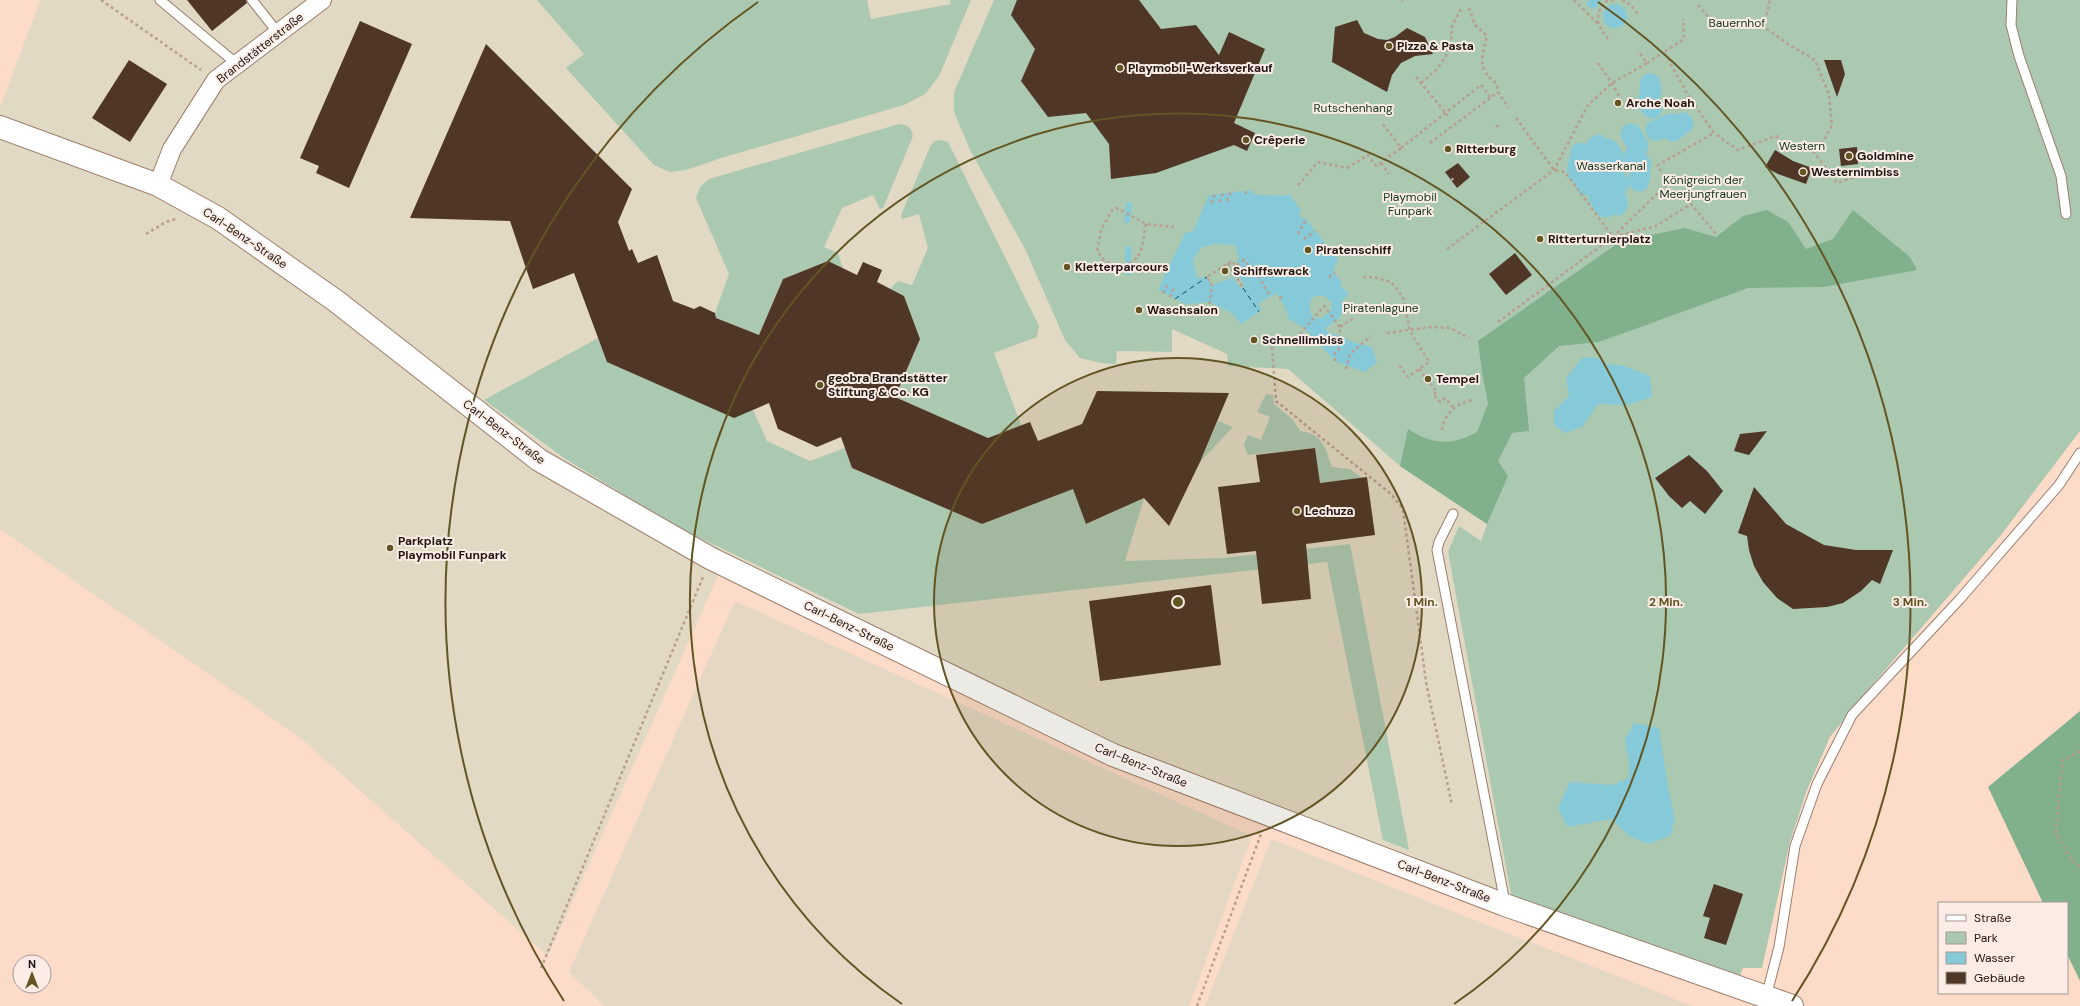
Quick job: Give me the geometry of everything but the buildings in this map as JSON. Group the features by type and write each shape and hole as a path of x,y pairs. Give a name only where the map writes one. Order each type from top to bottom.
{"street":[{"name":"Brandstätterstraße","path":"158,185 172,149 216,80 322,0"},
{"name":"Carl-Benz-Straße","path":"0,127 158,185 218,218 336,301 539,460 710,558 1113,755 1505,905 1792,1006"}],"lane":[{"path":"160,0 238,64"},
{"path":"252,0 278,33"},
{"path":"2012,0 2011,25 2019,56 2061,176 2066,214"},
{"path":"1766,997 1779,947 1795,846 1817,784 1852,715 1970,587 2059,484 2080,453"},
{"path":"1453,514 1438,542 1437,550 1505,905"}],"path":[{"path":"101,0 216,80"},
{"path":"1574,0 1598,25 1608,39"},
{"path":"1598,25 1597,13 1604,2 1615,0"},
{"path":"1622,0 1631,5"},
{"path":"1629,0 1638,15"},
{"path":"1764,27 1770,0"},
{"path":"1664,52 1688,95 1714,133 1738,150 1776,136 1789,149 1813,151 1822,144 1832,125 1830,95 1815,60 1788,44 1764,27 1730,28 1712,21 1698,5"},
{"path":"1469,8 1476,25 1486,36 1481,64 1488,77 1497,84 1498,92 1509,108"},
{"path":"1421,83 1437,69 1446,56 1451,42 1452,26 1461,9"},
{"path":"1447,249 1554,170 1588,105 1612,83 1684,39 1683,19"},
{"path":"1638,51 1646,63"},
{"path":"1598,63 1619,96"},
{"path":"1416,77 1448,116"},
{"path":"1298,185 1318,162 1347,168 1368,155 1376,166 1401,148 1481,84 1491,98"},
{"path":"1430,143 1498,92"},
{"path":"1516,118 1554,170 1565,172 1613,237"},
{"path":"1382,123 1401,148"},
{"path":"1496,127 1501,123"},
{"path":"1498,322 1613,237 1667,184 1658,165 1714,133"},
{"path":"1813,151 1838,183 1858,176"},
{"path":"1381,163 1389,174"},
{"path":"1451,180 1456,177"},
{"path":"1245,194 1247,190"},
{"path":"1383,197 1391,191"},
{"path":"1227,201 1231,192"},
{"path":"1219,202 1223,193"},
{"path":"1211,203 1216,194"},
{"path":"146,234 166,222 175,220 189,201"},
{"path":"1613,237 1656,226 1691,204 1717,235"},
{"path":"1146,224 1140,255 1132,264 1119,267 1105,261 1097,251 1101,230 1112,210 1117,208 1146,224 1174,227"},
{"path":"1298,234 1306,218"},
{"path":"1304,239 1316,231"},
{"path":"1315,248 1325,243"},
{"path":"1208,316 1212,286 1207,277 1232,261 1236,266 1244,260 1259,277 1270,296"},
{"path":"1228,263 1243,288"},
{"path":"1329,277 1335,273"},
{"path":"1363,277 1373,277 1391,282 1403,297 1410,331 1429,362 1408,377 1398,364"},
{"path":"1164,293 1167,285"},
{"path":"1170,297 1174,288"},
{"path":"1279,298 1284,296"},
{"path":"1300,334 1324,306 1340,327 1339,349 1335,353 1335,361"},
{"path":"1340,327 1355,317"},
{"path":"1387,332 1410,331 1431,327 1450,328 1469,338"},
{"path":"1346,369 1350,354 1371,336"},
{"path":"1272,348 1276,401 1391,494 1403,509 1426,682 1452,805"},
{"path":"1420,369 1436,392 1433,394 1440,402 1445,398 1454,408"},
{"path":"1442,430 1446,416 1454,408 1464,402 1473,400"},
{"path":"541,968 710,558"},
{"path":"2080,751 2062,761 2056,833 2073,862 2080,866"},
{"path":"1197,1006 1268,815"}],"shaded area":[{"path":"40,0 994,0 954,92 954,112 970,150 1025,249 1065,340 1116,364 1117,351 1172,352 1172,329 1227,354 1228,366 1288,369 1400,466 1487,524 1481,541 1448,552 1512,900 1119,745 726,558 548,956 299,737 0,529 0,108"},
{"path":"735,601 1252,836 1189,1006 604,1006 569,972"},
{"path":"1271,839 1692,1006 1205,1006"}],"green space":[{"path":"537,0 867,0 871,19 951,4 950,0 971,0 939,76 925,94 904,105 721,158 686,170 670,172 654,165 566,68 584,54"},
{"path":"994,0 2080,0 2080,431 2001,535 1862,697 1830,737 1807,790 1790,842 1762,968 1743,968 1739,978 1512,900 1448,552 1459,526 1481,541 1487,524 1400,466 1288,369 1228,366 1227,354 1172,329 1172,352 1117,351 1116,364 1101,363 1080,358 1065,340 1025,249 970,150 954,112 954,92"},
{"path":"899,124 909,127 913,136 883,208 880,209 873,195 842,208 824,247 838,253 843,269 828,261 783,279 759,335 716,318 715,313 729,274 696,198 700,187 709,179"},
{"path":"941,140 948,142 1039,326 1037,337 994,353 1021,425 988,438 895,397 920,339 904,296 890,289 898,281 912,285 928,248 919,214 902,219 901,215 931,145 935,141"},
{"path":"1767,210 1788,222 1806,249 1833,239 1853,210 1910,257 1917,270 1823,287 1748,288 1599,342 1559,346 1524,378 1529,431 1512,433 1498,461 1508,476 1487,524 1400,466 1408,429 1425,438 1442,442 1459,440 1477,432 1488,404 1478,341 1621,241 1685,228 1716,237 1743,216"},
{"path":"598,338 608,362 753,410 767,441 810,461 845,448 852,468 982,524 1058,495 1071,482 1087,524 1144,498 1125,561 1223,558 1350,544 1409,850 1383,840 1327,562 859,614 679,528 567,460 484,400"},
{"path":"1266,394 1273,395 1274,404 1293,420 1300,431 1314,435 1318,438 1325,448 1332,467 1350,469 1362,478 1320,483 1315,448 1248,455 1244,445 1248,435 1261,440 1270,417 1257,412"},
{"path":"1218,421 1233,427 1200,462"},
{"path":"2080,711 2080,981 2068,956 2068,902 2043,902 1988,787"}],"water":[{"path":"1589,0 1601,0 1594,10 1586,4"},
{"path":"1615,4 1624,7 1627,16 1624,25 1615,28 1606,25 1603,16 1606,7"},
{"path":"1252,190 1254,194 1258,195 1284,196 1289,194 1301,210 1299,216 1306,219 1338,259 1333,271 1342,283 1340,286 1349,293 1341,303 1346,308 1336,321 1325,328 1329,334 1340,335 1352,342 1372,347 1377,362 1365,372 1335,361 1304,328 1289,319 1285,308 1276,293 1258,304 1262,310 1241,324 1233,314 1210,302 1185,304 1158,290 1185,233 1193,231 1209,195","holes":["1216,244 1235,245 1239,259 1236,261 1242,270 1237,273 1245,286 1241,289 1233,277 1212,286 1207,277 1197,278 1193,260 1202,247","1314,296 1324,296 1332,303 1330,312 1322,318 1314,318 1311,312 1310,304"]},
{"path":"1583,357 1597,358 1607,364 1625,366 1650,376 1652,397 1628,405 1598,404 1583,426 1566,433 1554,425 1554,411 1569,396 1566,378"},
{"path":"1634,723 1659,728 1669,793 1675,819 1670,836 1648,844 1629,836 1611,819 1568,827 1558,808 1570,782 1613,785 1629,778 1629,763 1625,740"}],"waterway":[{"path":"1650,84 1651,91 1648,100 1652,108"},
{"path":"1656,130 1671,124 1673,131 1683,123"},
{"path":"1631,134 1638,145 1635,157 1641,165 1639,181"},
{"path":"1598,145 1592,155 1601,165 1596,175 1602,185 1599,197 1605,207"},
{"path":"1608,149 1616,161 1610,171 1619,183 1614,188 1614,198 1617,200 1617,205"},
{"path":"1581,153 1577,172 1586,177 1586,185"},
{"path":"1127,220 1129,205"},
{"path":"1128,249 1129,272"}],"ferry route":[{"path":"1175,299 1207,277"},
{"path":"1243,288 1259,312"}],"place":[{"name":"Pizza & Pasta","path":"1389,46"},
{"name":"Playmobil-Werksverkauf","path":"1120,68"},
{"name":"Arche Noah","path":"1618,103"},
{"name":"Crêperie","path":"1246,140"},
{"name":"Ritterburg","path":"1448,149"},
{"name":"Goldmine","path":"1849,156"},
{"name":"Westernimbiss","path":"1803,172"},
{"name":"Ritterturnierplatz","path":"1540,239"},
{"name":"Piratenschiff","path":"1308,250"},
{"name":"Kletterparcours","path":"1067,267"},
{"name":"Schiffswrack","path":"1225,271"},
{"name":"Waschsalon","path":"1139,310"},
{"name":"Schnellimbiss","path":"1254,340"},
{"name":"Tempel","path":"1428,379"},
{"name":"geobra Brandstätter Stiftung & Co. KG","path":"820,385"},
{"name":"Lechuza","path":"1297,511"},
{"name":"Parkplatz Playmobil Funpark","path":"390,548"}],"park label":[{"name":"Bauernhof","path":"1737,23"},
{"name":"Rutschenhang","path":"1353,108"},
{"name":"Western","path":"1802,146"},
{"name":"Wasserkanal","path":"1611,166"},
{"name":"Königreich der Meerjungfrauen","path":"1703,187"},
{"name":"Playmobil Funpark","path":"1410,204"},
{"name":"Piratenlagune","path":"1381,308"}]}
